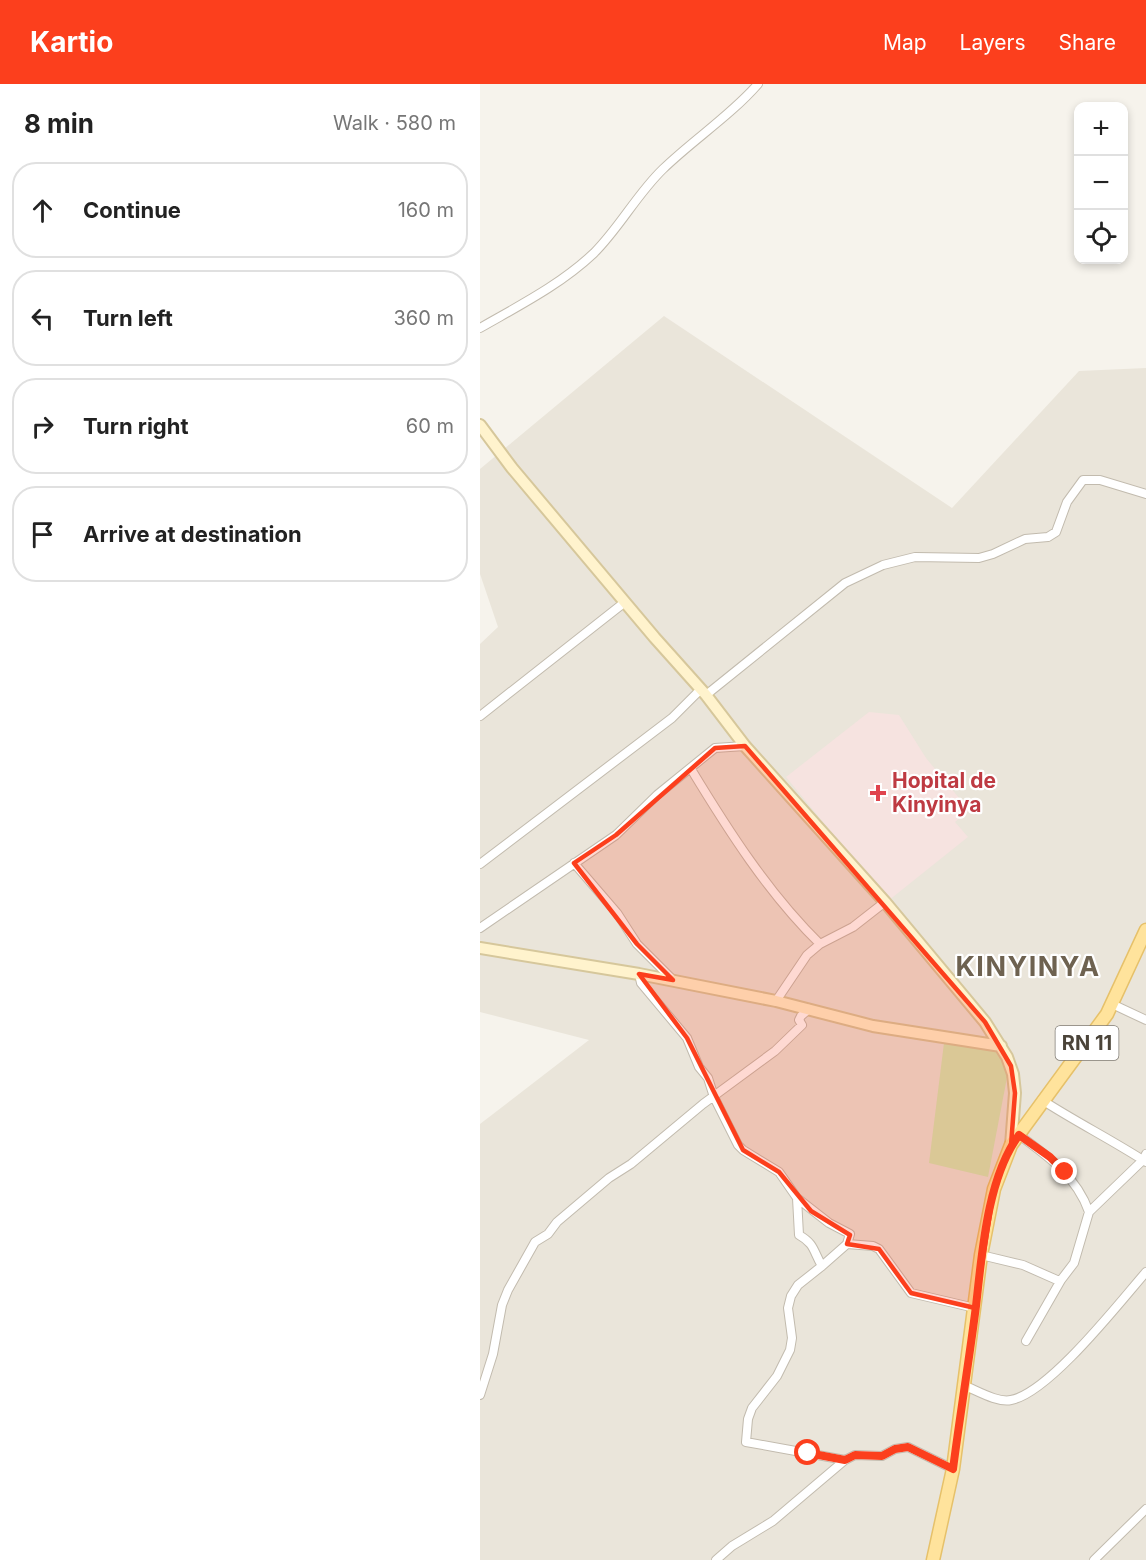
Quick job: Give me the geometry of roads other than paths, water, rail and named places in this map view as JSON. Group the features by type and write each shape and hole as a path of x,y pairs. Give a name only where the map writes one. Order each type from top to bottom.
{"main road":[{"path":"480,425 625,602 704,692 745,746 885,902 985,1022 1011,1065 1016,1093 1015,1140"},
{"name":"RN 11","path":"933,1560 953,1469 981,1255 994,1189 1015,1140 1042,1100 1091,1037 1112,1004 1146,930"},
{"path":"481,947 639,974 776,1001 873,1026 1000,1046"}],"street":[{"path":"480,328 538,296 593,253 616,229 651,180 677,155 720,122 758,84"},
{"path":"480,864 845,583 883,565 915,556 979,558 1025,539 1048,537 1056,532 1067,502 1083,480 1100,480 1146,494"},
{"path":"480,716 625,602"},
{"path":"480,928 616,835 657,795 715,748 745,746"},
{"path":"691,769 708,798 769,886 796,921 820,944"},
{"path":"574,863 617,913 637,944 673,981"},
{"path":"776,1001 807,955 820,944 854,927 885,902"},
{"path":"639,974 641,983 687,1038 738,1145 779,1172 797,1198 829,1223 850,1234 847,1244 798,1285 791,1296 788,1308 792,1338 790,1350 777,1376 752,1408 748,1419 746,1442 845,1460"},
{"path":"1112,1004 1146,1020"},
{"path":"480,1395 494,1354 496,1332 505,1297 511,1282 535,1242 548,1234 557,1222 609,1178 631,1164 667,1132 788,1040 802,1025 799,1020 801,1016 809,1010"},
{"path":"1026,1341 1061,1280 1074,1263 1089,1212 1145,1159 1106,1136 1079,1124 1042,1100"},
{"path":"1015,1140 1050,1157 1065,1172 1083,1197 1089,1212"},
{"path":"797,1198 799,1235 811,1241 822,1266"},
{"path":"847,1244 873,1246 879,1249 911,1293 975,1308"},
{"path":"981,1255 1023,1265 1061,1280"},
{"path":"963,1385 1009,1401 1020,1398 1037,1388 1069,1358 1146,1272"},
{"path":"716,1560 732,1546 773,1521 845,1460 855,1455 882,1456 895,1449 908,1447 953,1469"},
{"path":"1094,1560 1146,1509"}],"place":[{"name":"Hopital de Kinyinya","path":"878,793"}],"district":[{"name":"KINYINYA","path":"1028,967"}]}
